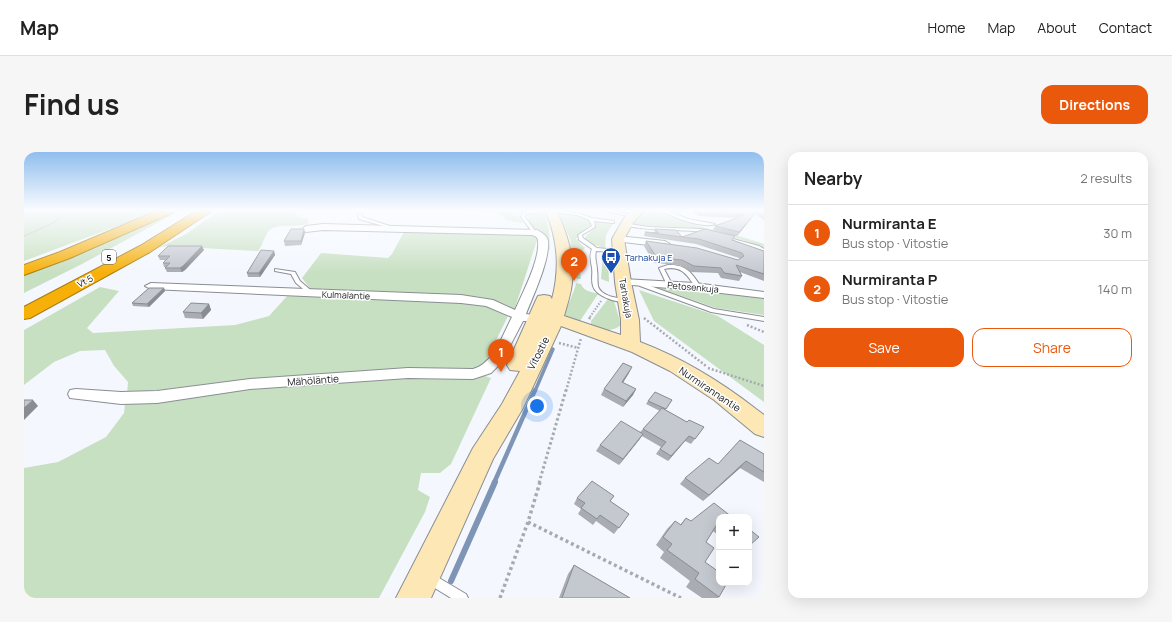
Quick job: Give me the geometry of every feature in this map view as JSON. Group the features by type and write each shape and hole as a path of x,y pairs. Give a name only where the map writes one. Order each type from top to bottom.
{"highway":[{"path":"24,270 65,255 121,231"},
{"name":"Vt 5","path":"24,301 156,231"},
{"name":"Vt 5","path":"24,314 145,249 174,231"},
{"path":"24,317 145,249"}],"main road":[{"name":"Vitostie","path":"418,587 482,455 512,408 536,355 539,320 564,278 565,267 562,241 559,231"},
{"path":"618,245 624,231"},
{"name":"Tarhakuja","path":"618,245 630,320 631,346"},
{"name":"Nurmirannantie","path":"539,320 583,330 657,356 694,376 731,401 764,428"}],"street":[{"path":"479,231 534,232"},
{"name":"Mähöläntie","path":"76,394 122,398 157,397 250,384 408,373 473,374 486,370 539,320 540,263 543,241 541,236 534,232"},
{"path":"618,245 673,245"},
{"name":"Petosenkuja","path":"623,282 642,285 669,284 698,286 764,295"},
{"name":"Kulmalantie","path":"151,286 478,301 489,303 539,320"}],"lane":[{"path":"587,231 580,235 581,239 595,249 618,245"},
{"path":"703,231 747,243 764,251"},
{"path":"595,249 592,254 596,287 598,291 605,295 627,301"},
{"path":"669,284 661,268 668,266 681,268 689,273 698,286"},
{"path":"277,270 293,273 298,282 311,293"},
{"path":"642,285 656,292 713,311 764,319"},
{"path":"418,587 462,598"}],"path":[{"path":"24,236 36,231"},
{"path":"500,598 528,522 583,330 605,295"},
{"path":"641,315 721,377"},
{"path":"708,368 764,386"},
{"path":"528,522 681,598"}],"green space":[{"path":"24,231 104,231 24,261"},
{"path":"129,231 143,231 24,293 24,273"},
{"path":"191,231 269,231 258,251 166,246 158,248"},
{"path":"405,231 502,234 529,233 537,240 514,311 495,301 481,297 378,292 312,291 302,278 321,253 388,258 392,254"},
{"path":"536,231 549,231 550,250"},
{"path":"567,231 584,231 576,239 585,248 580,255 579,266 581,279 577,279 572,268 574,264 570,239"},
{"path":"591,231 608,231 606,235 605,248 585,242 585,237"},
{"path":"707,231 720,231 753,240 764,244 764,249 756,245"},
{"path":"604,252 608,255 609,282 601,279"},
{"path":"576,283 581,284 588,291 598,294 580,321 565,318"},
{"path":"647,284 764,296 764,315 716,308"},
{"path":"100,287 119,291 87,328 93,333 235,325 269,316 289,294 474,302 494,308 508,316 486,361 472,370 403,368 222,382 127,394 128,382 114,366 105,350 80,351 54,362 24,385 24,330"},
{"path":"639,290 718,316 764,345 764,402 654,321"},
{"path":"608,299 614,301 621,325 610,330 591,327 591,321"},
{"path":"485,376 491,378 451,464 440,473 421,473 418,490 430,497 425,512 379,598 24,598 24,468 58,462 106,437 124,413 125,404 249,387 404,377"}],"building":[{"path":"290,231 304,231 301,241 284,241"},
{"path":"657,231 677,231 682,237 645,232 659,233"},
{"path":"700,231 713,231 735,236 732,240 764,251 764,274 736,265 742,276 724,273 721,268 694,266 682,260 657,258 646,241 697,248 738,260 744,256 742,253 699,239 682,237"},
{"path":"168,246 202,246 180,268 165,268 170,263 163,263 170,256 158,256"},
{"path":"261,250 274,251 259,273 247,273"},
{"path":"149,288 164,288 147,304 132,303"},
{"path":"191,303 209,304 201,313 183,312"},
{"path":"623,363 632,367 622,382 636,389 626,401 604,389"},
{"path":"655,392 672,400 666,409 648,401"},
{"path":"24,400 33,400 24,408"},
{"path":"662,408 687,422 689,420 704,427 695,439 689,436 671,456 660,449 666,442 643,429"},
{"path":"621,421 643,434 623,459 600,445"},
{"path":"740,440 764,454 764,472 746,461 709,495 685,478 709,458 718,464"},
{"path":"592,481 614,496 610,501 629,514 619,528 600,515 597,519 581,508 585,503 577,498"},
{"path":"714,503 728,514 716,514 716,526 706,542 714,548 705,562 716,570 716,586 725,586 719,597 695,579 699,573 667,550 672,544 663,537 675,521 681,525 686,518 691,521"},
{"path":"752,531 759,537 752,543"},
{"path":"574,565 630,598 562,598"}],"waterway":[{"path":"535,391 553,349"},
{"path":"494,483 535,390"},
{"path":"451,581 495,482"}],"place":[{"name":"Tarhakuja E","path":"611,274"},
{"name":"Nurmiranta P","path":"574,281"},
{"name":"Nurmiranta E","path":"501,372"}]}
